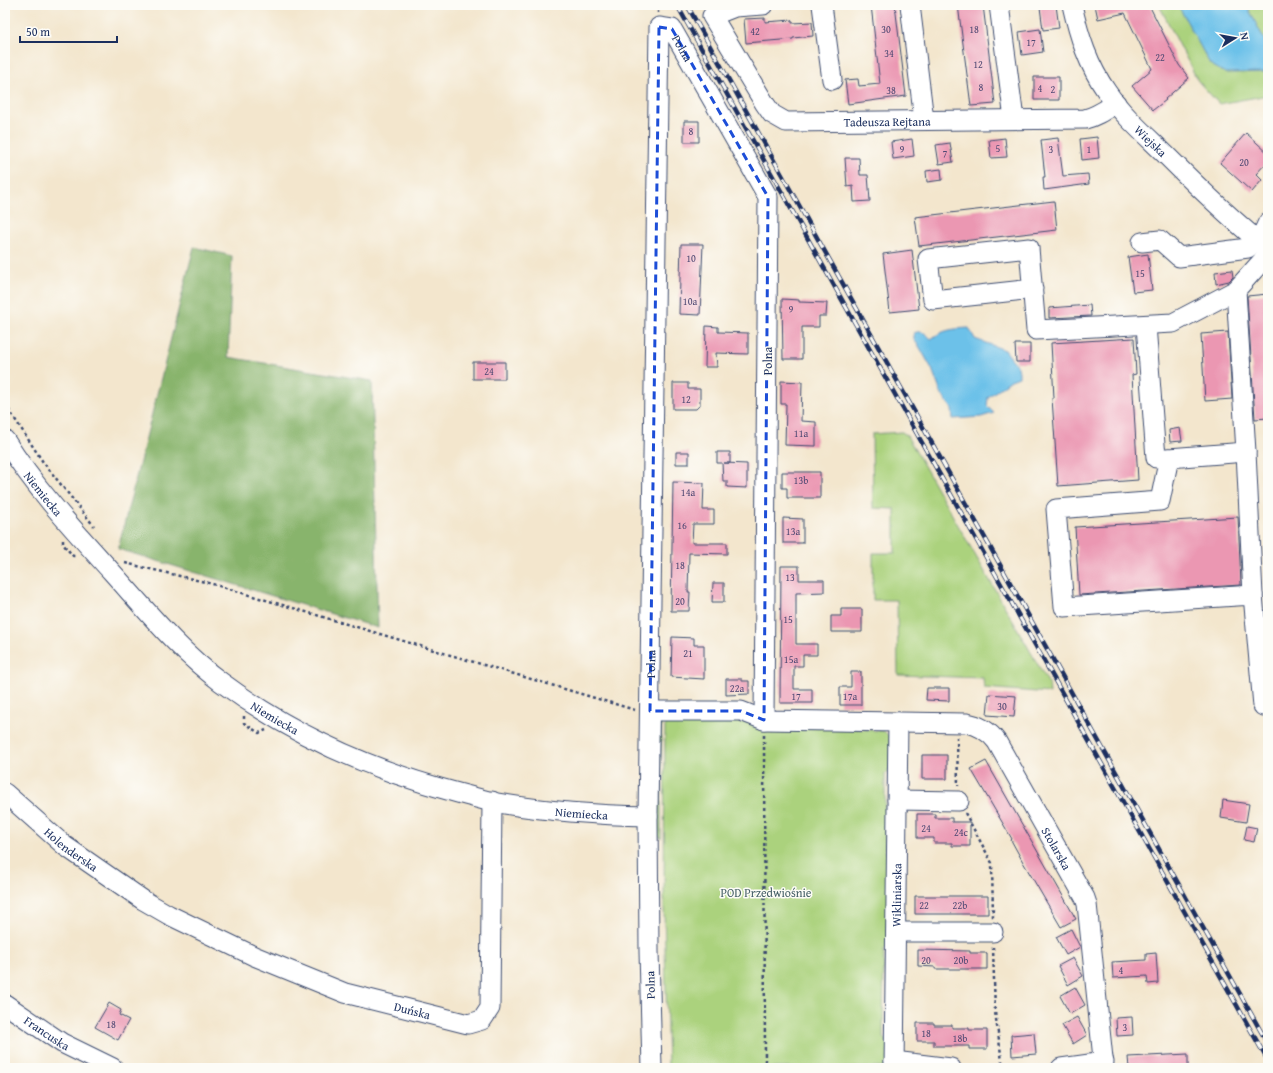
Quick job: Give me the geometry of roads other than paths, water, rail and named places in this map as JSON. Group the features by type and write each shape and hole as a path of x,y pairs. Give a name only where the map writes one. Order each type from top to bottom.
{"street":[{"name":"Tadeusza Rejtana","path":"763,5 735,6 712,16 765,104 772,114 786,122 1085,118 1094,117 1116,103"},
{"path":"822,5 832,80"},
{"path":"910,5 924,120"},
{"path":"999,5 1014,119"},
{"name":"Wiejska","path":"1072,5 1080,40 1107,92 1144,134 1190,179 1264,247"},
{"name":"Polna","path":"652,1068 648,816 659,27 672,29 768,198 764,724"},
{"path":"1033,289 932,300 928,259 1029,248 1033,289 1036,330 1173,323 1236,290 1262,261 1264,247 1263,232 1268,222"},
{"path":"1142,242 1160,240 1178,257 1264,247"},
{"path":"1236,290 1253,595 1262,706 1268,705"},
{"path":"1146,325 1156,458 1246,452"},
{"name":"Niemiecka","path":"5,440 37,487 82,540 178,646 220,682 264,711 315,739 370,764 428,785 492,802 556,810 625,816 648,816"},
{"path":"1169,458 1160,502 1056,509 1064,607 1253,595"},
{"path":"650,711 741,711 764,724 898,722"},
{"name":"Stolarska","path":"898,722 973,724 992,736 997,742 1085,898 1088,910 1104,1065"},
{"name":"Wikliniarska","path":"894,1064 898,722"},
{"name":"Holenderska","path":"5,794 65,846 143,900"},
{"path":"897,800 959,801"},
{"name":"Duńska","path":"143,900 168,915 254,956 345,993 468,1024 482,1020 490,1008 492,802"},
{"path":"896,932 993,932"},
{"name":"Francuska","path":"5,1004 62,1043 113,1068"},
{"path":"894,1064 951,1068"},
{"path":"1061,1068 1104,1065"}],"water":[{"path":"1178,5 1248,5 1249,10 1265,41 1268,41 1268,72 1225,73 1210,64"},
{"path":"969,328 975,339 1005,350 1018,367 1019,377 1011,380 988,397 987,406 994,413 981,417 953,419 952,409 941,393 932,369 914,340 914,333 923,333 931,339 940,333 949,330"}],"railway":[{"path":"677,5 1268,1061"},
{"path":"687,5 1268,1044"}],"park label":[{"name":"POD Przedwiośnie","path":"766,892"}]}
